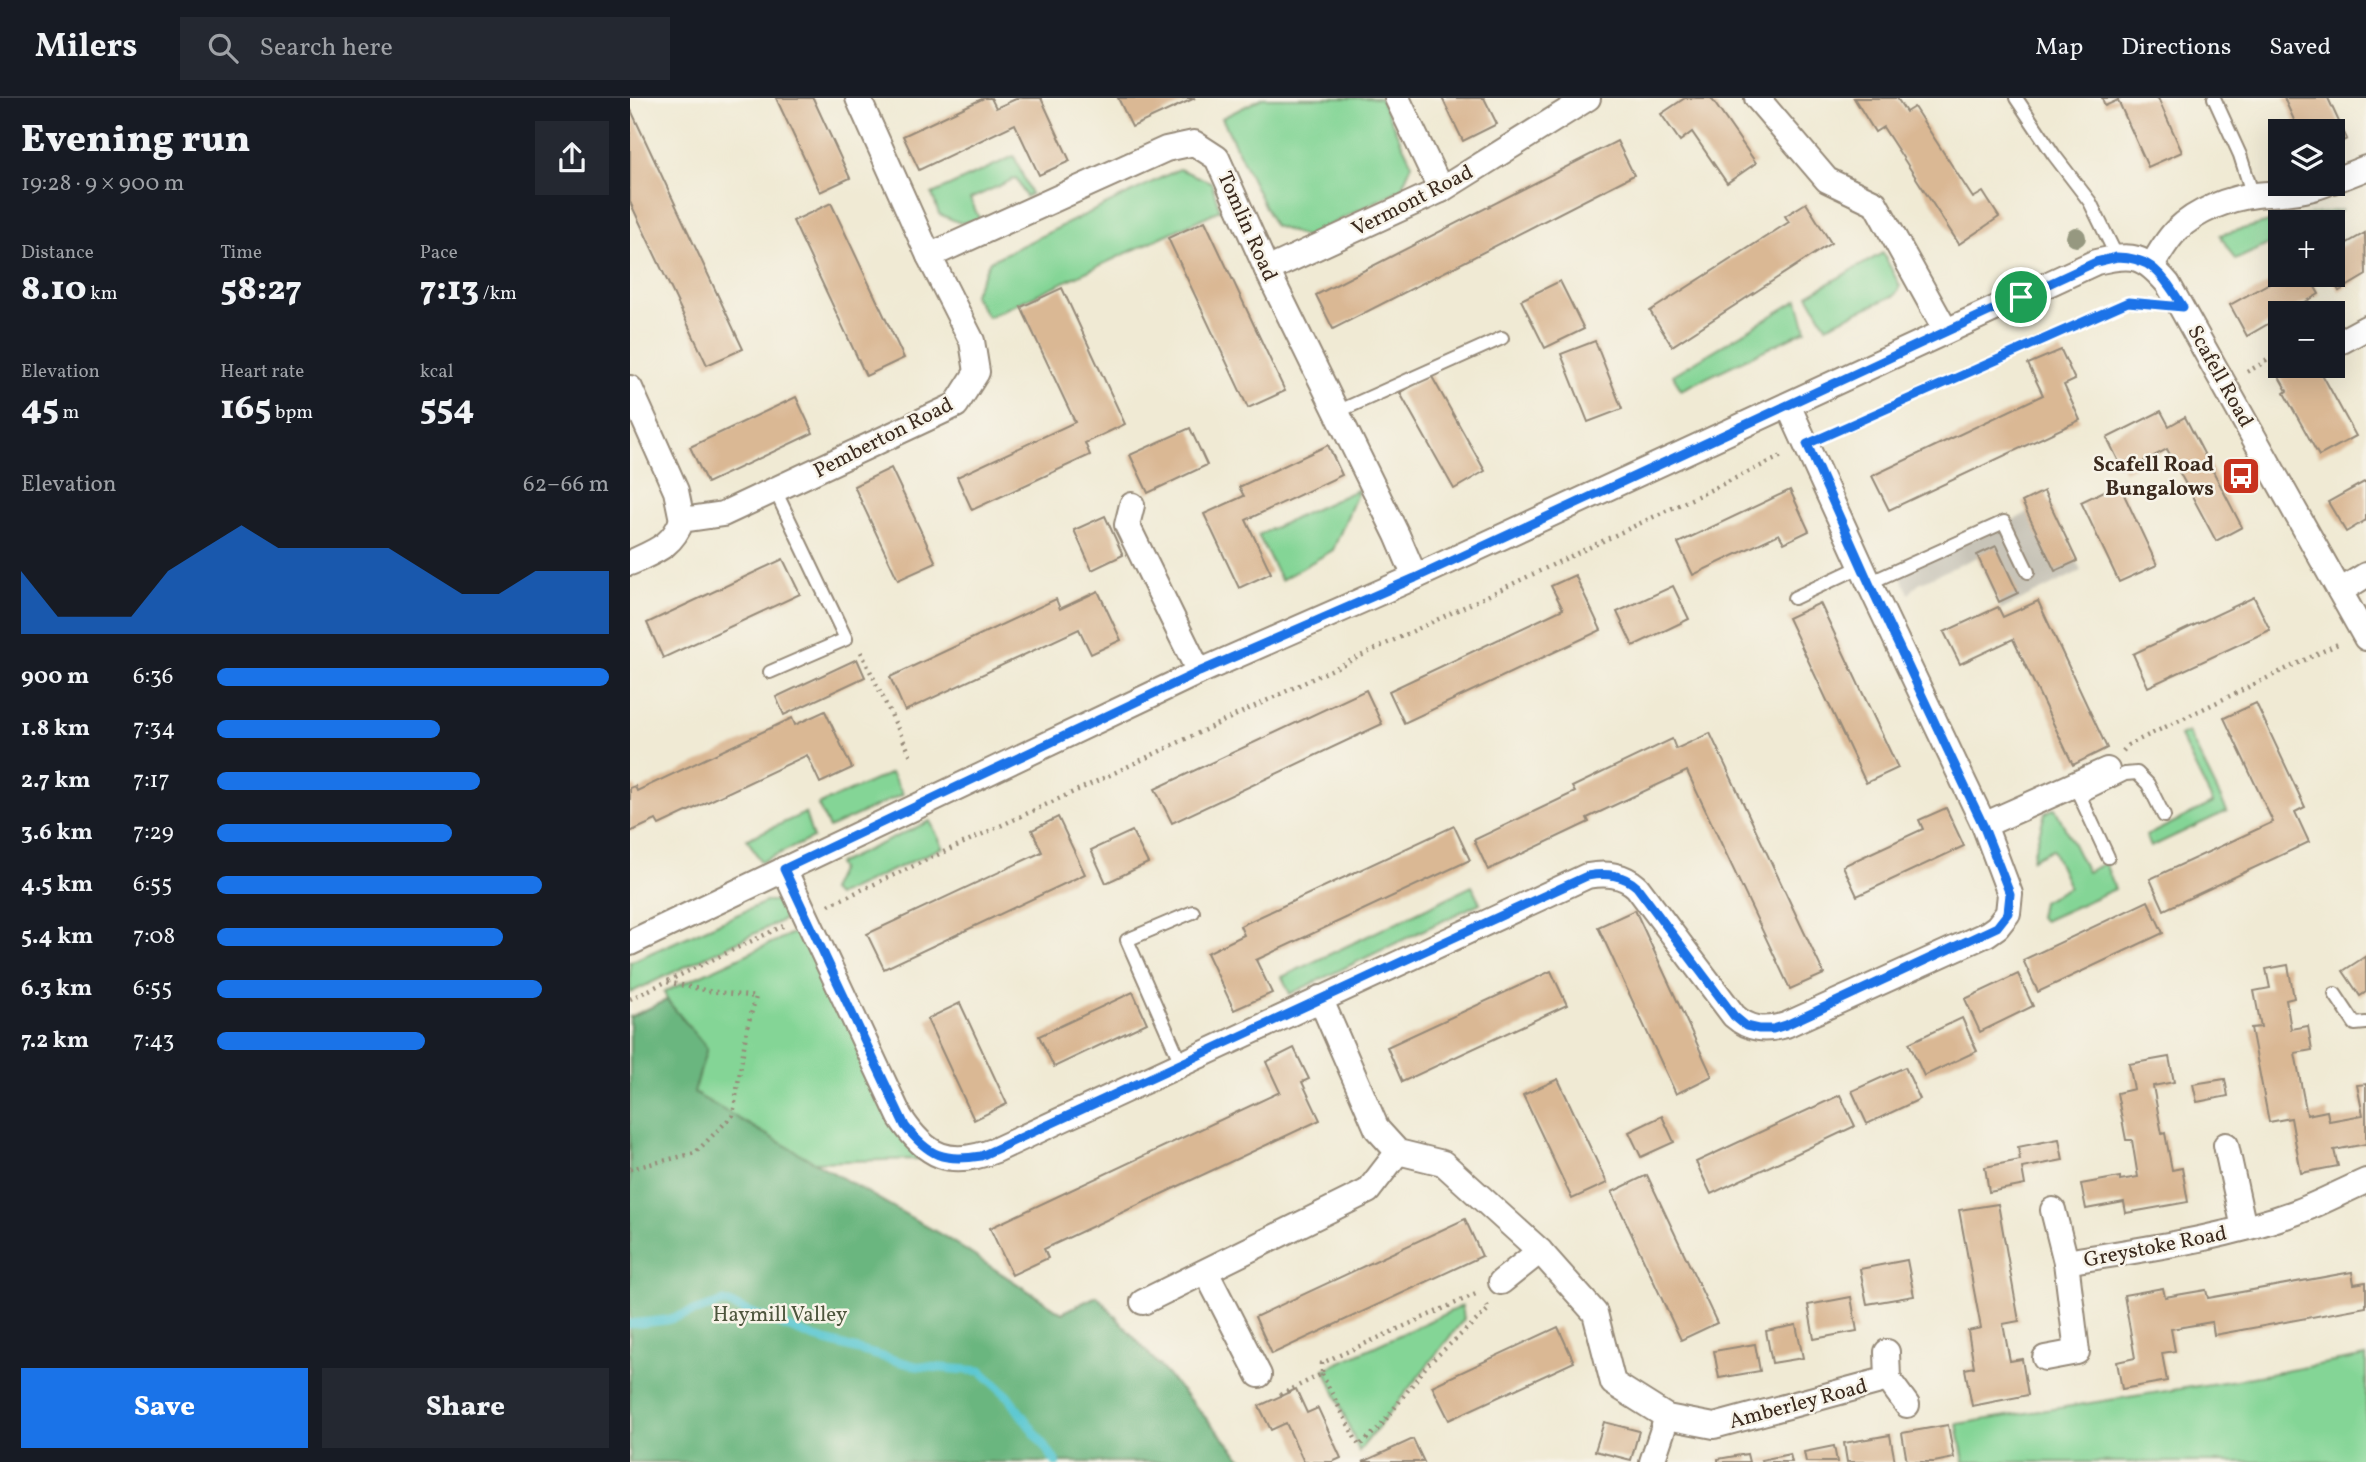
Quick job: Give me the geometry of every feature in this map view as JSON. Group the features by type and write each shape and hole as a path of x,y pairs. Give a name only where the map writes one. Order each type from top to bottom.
{"street":[{"name":"Pemberton Road","path":"682,520 723,514 956,405 977,372 972,341 929,256 858,98"},
{"path":"1396,98 1441,190"},
{"name":"Vermont Road","path":"1267,270 1441,190 1588,98"},
{"path":"1757,98 1827,180 1875,203 1946,331"},
{"name":"Tomlin Road","path":"929,256 1166,149 1194,143 1217,158 1267,270 1415,578"},
{"path":"2345,176 2366,168"},
{"path":"633,935 784,869 1199,672 1415,578 2096,262 2117,257 2134,257 2152,266 2176,230 2197,215 2223,203 2268,195"},
{"name":"Scafell Road","path":"2152,266 2183,307 2364,635"},
{"path":"2345,339 2366,328"},
{"path":"630,388 676,491 682,520 676,534 664,547 630,563"},
{"path":"784,869 900,1117 920,1142 938,1156 964,1159 981,1156 1587,876 1603,873 1629,880 1637,887 1734,1016 1746,1026 1773,1029 1924,962 1997,927 2008,913 2010,894 1983,825 1788,405"},
{"path":"1132,505 1127,525 1199,672"},
{"path":"2340,591 2366,575"},
{"path":"1983,825 2077,790 2107,771"},
{"path":"1143,1302 1368,1191 1398,1152 1377,1129 1320,998"},
{"name":"Greystoke Road","path":"2226,1145 2244,1228"},
{"name":"Amberley Road","path":"1398,1152 1443,1163 1540,1251 1595,1313 1613,1383 1667,1417 1714,1426 1888,1379"},
{"name":"Greystoke Road","path":"2066,1262 2211,1237 2297,1212 2366,1181"},
{"name":"Greystoke Road","path":"2045,1358 2077,1352 2066,1262 2053,1210"},
{"path":"1501,1282 1540,1251"},
{"path":"1206,1272 1259,1376"},
{"name":"Amberley Road","path":"1887,1352 1888,1379 1907,1405"},
{"path":"1651,1462 1667,1417"}],"lane":[{"path":"2015,98 2090,202 2117,257"},
{"path":"2214,98 2240,155 2253,196"},
{"path":"1337,412 1502,338"},
{"path":"770,672 846,639 775,490"},
{"path":"1794,598 2004,522 2028,572"},
{"path":"2108,857 2077,790 2124,774 2137,773 2148,783 2164,816"},
{"path":"1181,1063 1127,940 1192,912"},
{"path":"2334,994 2354,1024 2366,1023"}],"path":[{"path":"630,999 1093,783 1807,444 2128,302 2183,307"},
{"path":"2225,384 2268,360"},
{"path":"846,639 852,634 912,758"},
{"path":"2107,771 2128,745 2364,635"},
{"path":"630,1169 695,1153 733,1115 747,1028 755,997 666,982"},
{"path":"1480,1292 1489,1309 1428,1364 1380,1427 1359,1446 1322,1374 1322,1363 1480,1292"},
{"path":"1259,1376 1271,1399 1322,1374"}],"shaded area":[{"path":"2050,503 2081,571 2001,610 1977,557 1919,583 1909,594 1896,566 1912,567"}],"green space":[{"path":"1262,98 1380,98 1412,164 1401,189 1306,237 1274,226 1222,118"},
{"path":"1014,156 1031,194 1026,197 1016,178 970,199 980,220 960,223 939,214 932,194"},
{"path":"1179,169 1211,182 1220,210 988,317 973,295 990,261"},
{"path":"2268,222 2268,245 2235,260 2220,235"},
{"path":"1883,253 1900,286 1895,295 1826,326 1808,295"},
{"path":"1798,300 1806,330 1681,390 1673,375"},
{"path":"1359,489 1333,550 1281,580 1258,535"},
{"path":"2188,732 2227,811 2151,847 2146,836 2213,803 2180,736"},
{"path":"891,773 903,794 829,828 818,805"},
{"path":"2055,808 2087,872 2105,863 2115,889 2044,921 2039,917 2042,902 2069,887 2052,849 2032,859 2045,813"},
{"path":"805,813 813,838 761,862 747,839"},
{"path":"930,821 943,847 836,896 830,890 840,869 837,864"},
{"path":"1472,886 1480,903 1290,994 1282,977"},
{"path":"768,901 789,901 787,918 630,993 630,962"},
{"name":"Haymill Valley","path":"804,928 918,1159 814,1162 945,1237 1062,1313 1097,1296 1245,1462 630,1462 630,1017 667,1000 664,992"},
{"name":"Haymill Valley","path":"667,1000 707,1048 694,1093 945,1237 1062,1313 1097,1296 1245,1462 630,1462 630,1017"},
{"path":"1462,1306 1464,1319 1359,1451 1325,1369"},
{"path":"2366,1356 2366,1462 1964,1462 1957,1424 2236,1380"}],"building":[{"path":"776,98 813,98 850,178 820,192"},
{"path":"984,98 991,98 996,108 1018,98 1041,98 1070,161 1039,175 1015,124 919,170 903,136"},
{"path":"1118,98 1195,98 1132,127"},
{"path":"1442,98 1484,98 1497,124 1463,141"},
{"path":"1685,98 1711,98 1756,163 1727,183 1692,132 1680,141 1661,114"},
{"path":"1854,98 1897,98 1906,112 1914,107 1973,198 1983,192 1999,217 1959,244 1883,127 1875,132"},
{"path":"2102,98 2158,98 2182,152 2148,167 2118,100 2105,106"},
{"path":"2284,98 2328,98 2338,119 2294,119"},
{"path":"630,108 743,349 707,365 630,202"},
{"path":"1617,141 1634,175 1333,329 1316,295"},
{"path":"831,203 904,358 866,376 793,221"},
{"path":"1806,203 1831,243 1672,346 1650,311 1789,222 1785,216"},
{"path":"1205,221 1285,391 1248,408 1168,238"},
{"path":"2365,233 2366,275 2339,291 2337,287 2345,287 2345,244"},
{"path":"1560,281 1584,329 1545,348 1521,300"},
{"path":"2268,284 2268,287 2315,287 2319,294 2307,301 2268,301 2268,324 2247,336 2230,305"},
{"path":"1062,288 1125,424 1085,443 1090,455 972,510 957,477 1075,422 1021,307"},
{"path":"1595,341 1622,409 1588,422 1561,354"},
{"path":"2061,350 2075,380 2064,385 2080,420 1889,510 1872,476 2043,395 2028,364"},
{"path":"1431,375 1485,471 1454,489 1400,393"},
{"path":"2280,378 2324,378 2356,436 2319,456 2284,393 2287,391"},
{"path":"796,397 813,433 707,483 690,447"},
{"path":"2161,411 2169,426 2185,417 2242,527 2216,541 2167,449 2124,472 2107,438"},
{"path":"1190,428 1207,465 1148,493 1130,455"},
{"path":"1328,445 1342,475 1246,520 1271,573 1239,588 1204,514 1244,496 1239,487"},
{"path":"891,468 936,563 898,580 854,486"},
{"path":"2366,481 2366,520 2346,532 2328,502"},
{"path":"2119,484 2157,565 2119,582 2081,502"},
{"path":"1790,490 1809,531 1784,543 1779,534 1693,575 1678,543"},
{"path":"2044,491 2077,561 2055,571 2022,502"},
{"path":"1105,516 1123,555 1092,570 1074,530"},
{"path":"1996,546 2018,593 1999,602 1977,555"},
{"path":"783,559 800,594 663,658 647,623"},
{"path":"1575,575 1601,630 1404,723 1389,691 1563,609 1551,586"},
{"path":"1673,586 1689,619 1633,646 1617,612"},
{"path":"1098,591 1121,640 1091,654 1079,629 905,711 890,677 1056,599 1060,609"},
{"path":"2254,597 2270,630 2148,687 2133,654"},
{"path":"2038,601 2107,748 2073,765 2013,639 1960,664 1944,632 1998,607 2003,617"},
{"path":"1820,603 1898,768 1866,783 1788,618"},
{"path":"857,659 865,677 784,715 776,697"},
{"path":"1366,690 1382,724 1172,823 1155,789"},
{"path":"2256,703 2305,807 2295,812 2309,842 2164,910 2150,879 2273,822 2224,718"},
{"path":"825,711 852,768 820,783 807,755 659,825 656,820 630,832 630,788 635,786 637,791 792,718 795,725"},
{"path":"1710,733 1824,974 1790,989 1687,771 1587,818 1589,822 1488,870 1474,840 1575,792 1572,787 1672,739 1676,749"},
{"path":"1946,808 1964,846 1857,896 1843,866 1923,829 1919,820"},
{"path":"1058,817 1085,874 884,969 867,934 1042,852 1032,830"},
{"path":"1454,826 1470,860 1256,960 1272,993 1234,1010 1207,953 1244,935 1240,926"},
{"path":"1132,831 1148,863 1106,883 1091,850"},
{"path":"2148,901 2163,933 2038,992 2023,960"},
{"path":"1635,910 1712,1076 1676,1094 1598,927"},
{"path":"2366,956 2366,992 2360,996 2343,971"},
{"path":"2288,965 2294,998 2286,1000 2291,1029 2308,1026 2312,1050 2295,1053 2307,1115 2327,1111 2329,1121 2363,1115 2357,1085 2366,1084 2366,1144 2334,1150 2338,1166 2301,1173 2291,1118 2269,1122 2251,1028 2261,1027 2254,991 2270,988 2266,969"},
{"path":"1551,971 1567,1005 1402,1082 1387,1047"},
{"path":"2018,974 2033,1006 1980,1032 1965,999"},
{"path":"1133,992 1147,1023 1054,1067 1039,1036"},
{"path":"960,1003 1007,1104 974,1120 927,1019"},
{"path":"1962,1018 1977,1051 1924,1076 1909,1043"},
{"path":"1294,1048 1309,1079 1302,1082 1320,1120 1044,1249 1048,1258 1012,1275 990,1228 1280,1092 1266,1062"},
{"path":"2169,1057 2174,1082 2153,1086 2172,1170 2182,1168 2188,1202 2126,1213 2124,1202 2086,1209 2081,1184 2120,1177 2120,1180 2138,1177 2132,1140 2126,1140 2117,1093 2134,1089 2129,1064"},
{"path":"1905,1067 1920,1099 1867,1124 1852,1091"},
{"path":"1558,1079 1607,1183 1572,1199 1523,1095"},
{"path":"2225,1079 2228,1096 2197,1102 2193,1084"},
{"path":"1840,1095 1855,1126 1711,1194 1696,1162"},
{"path":"1662,1116 1674,1142 1641,1157 1629,1132"},
{"path":"2059,1139 2063,1160 2022,1168 2025,1185 1989,1192 1985,1167 2020,1160 2018,1147"},
{"path":"1647,1175 1717,1323 1681,1340 1612,1192"},
{"path":"1998,1204 2019,1321 2003,1324 2010,1361 2022,1359 2028,1395 1972,1406 1965,1369 1974,1367 1968,1331 1981,1328 1959,1210"},
{"path":"1465,1219 1482,1256 1272,1354 1255,1317"},
{"path":"1907,1260 1914,1296 1867,1304 1860,1269"},
{"path":"2352,1272 2354,1284 2366,1282 2366,1307 2214,1335 2212,1322 2171,1329 2175,1351 2162,1353 2167,1381 2122,1389 2117,1362 2135,1358 2124,1295 2163,1288 2165,1297 2206,1290 2208,1298"},
{"path":"1851,1297 1857,1331 1814,1339 1808,1305"},
{"path":"1796,1325 1803,1358 1772,1363 1766,1331"},
{"path":"1558,1327 1574,1362 1449,1420 1432,1386"},
{"path":"1755,1344 1760,1371 1719,1378 1714,1351"},
{"path":"1296,1389 1307,1413 1318,1408 1341,1458 1332,1462 1304,1462 1286,1423 1271,1430 1259,1406"},
{"path":"1604,1422 1639,1431 1631,1460 1595,1451"},
{"path":"1948,1425 1954,1458 1934,1462 1907,1462 1902,1433"},
{"path":"1890,1435 1895,1462 1847,1462 1844,1443"},
{"path":"1413,1439 1424,1462 1363,1462"},
{"path":"1834,1446 1837,1462 1806,1462 1804,1452"},
{"path":"1747,1454 1749,1462 1718,1462 1718,1459"},
{"path":"1790,1454 1792,1462 1761,1460"}],"waterway":[{"path":"630,1324 667,1320 724,1302 815,1338 916,1366 981,1371 1007,1395 1056,1462"}],"place":[{"name":"Scafell Road Bungalows","path":"2241,476"}],"route":[{"path":"2117,257 2134,257 2152,266 2183,307 2128,302 1807,444 1983,825 2010,894 2008,913 1997,927 1786,1025 1759,1029 1746,1026 1734,1016 1637,887 1629,880 1603,873 1587,876 981,1156 964,1159 938,1156 925,1148 905,1126 784,869 1199,672 1415,578 2021,297 2096,262 2117,257"}]}
